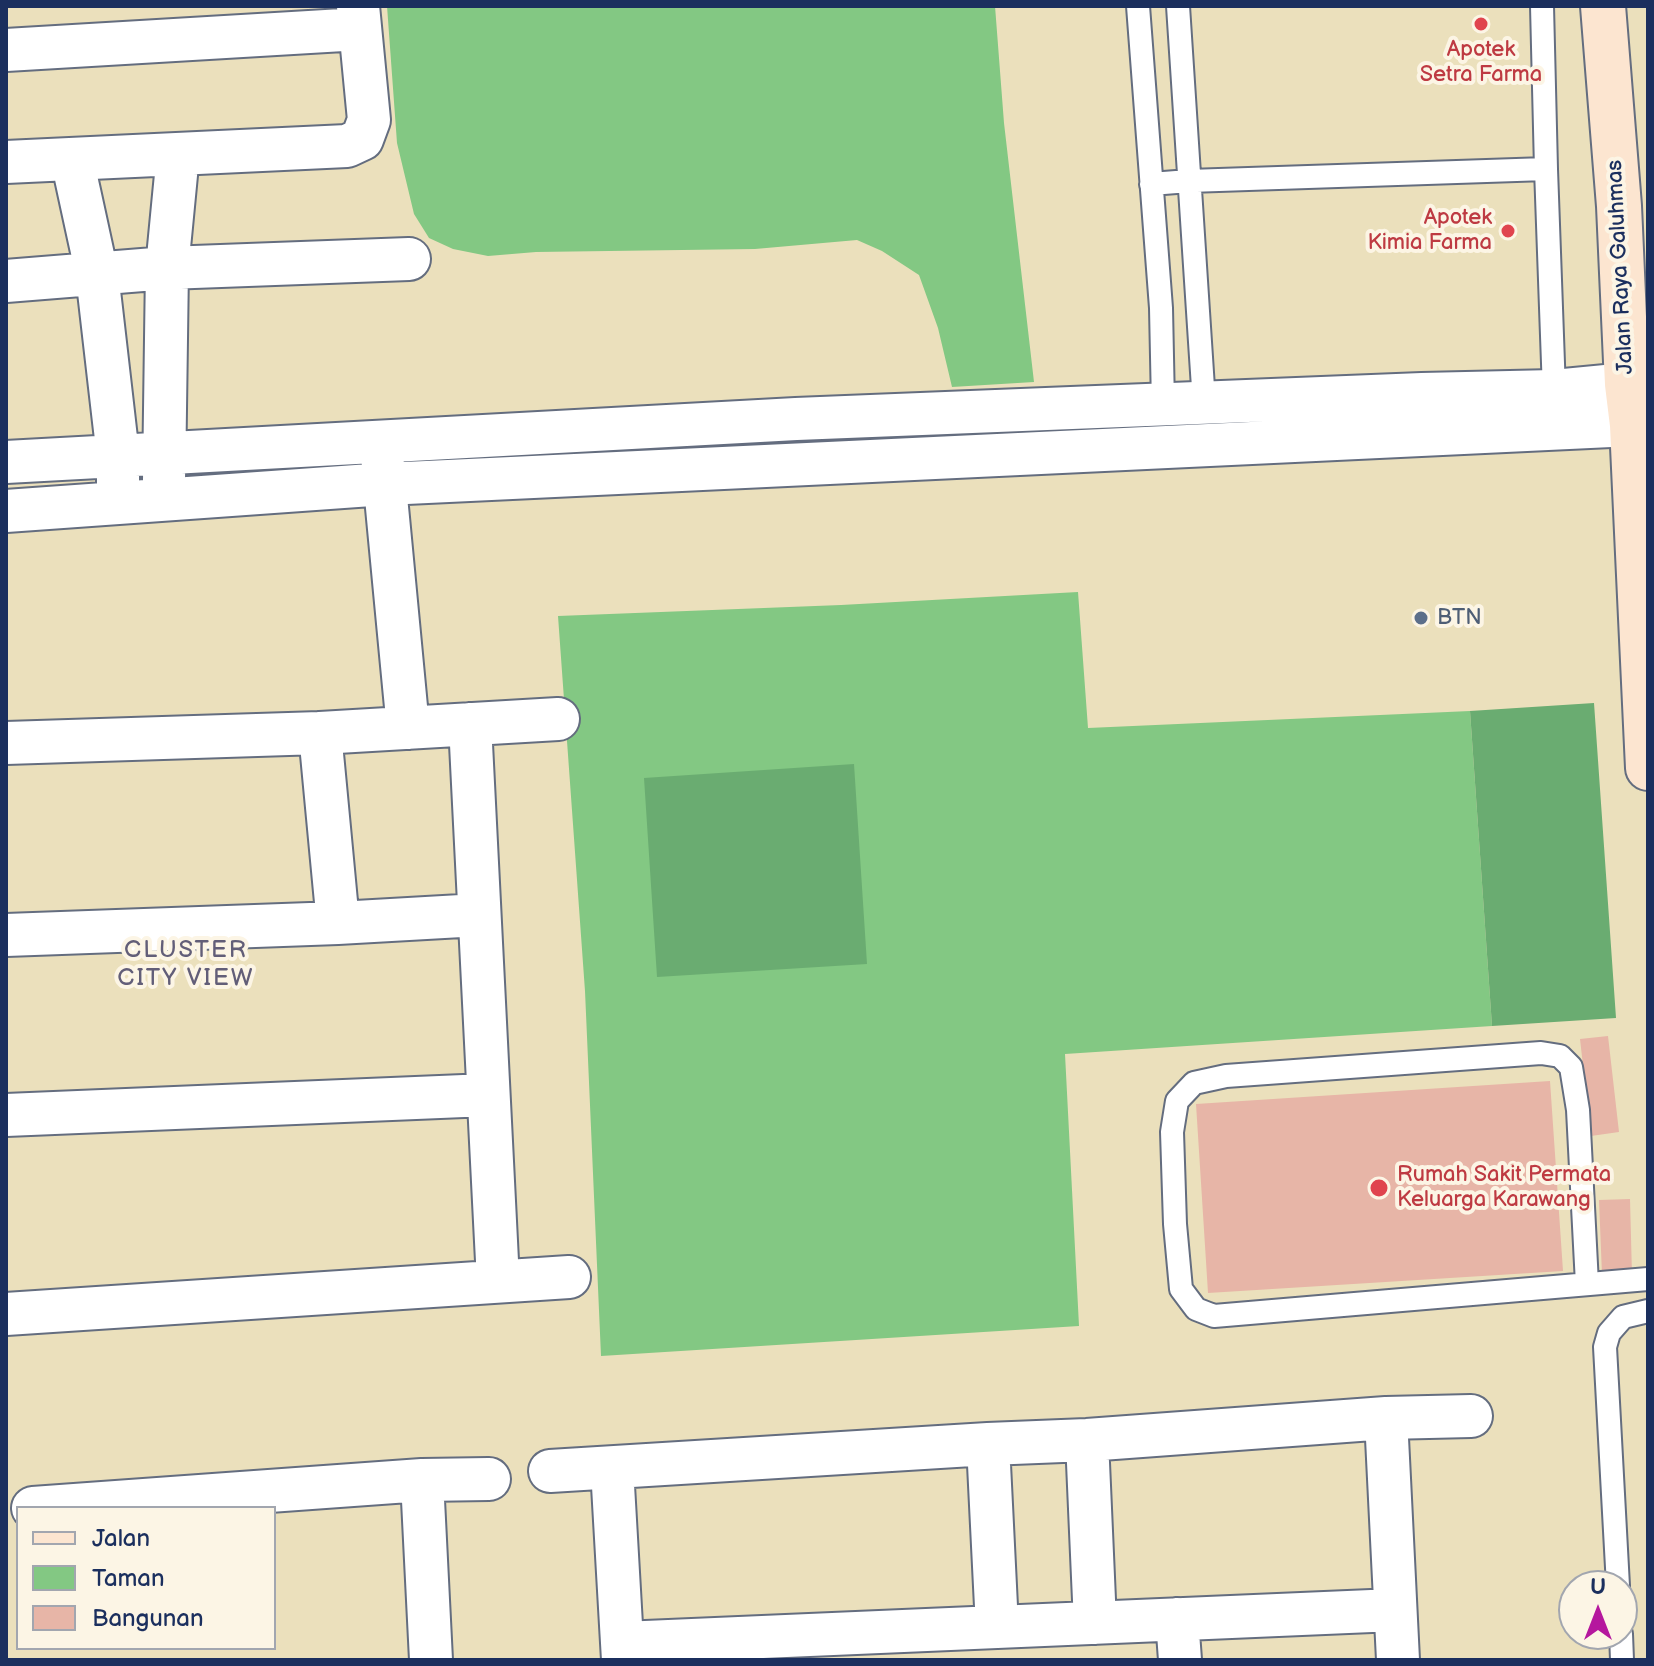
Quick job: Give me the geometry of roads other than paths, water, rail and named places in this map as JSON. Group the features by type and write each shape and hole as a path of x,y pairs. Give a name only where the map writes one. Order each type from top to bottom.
{"main road":[{"name":"Jalan Raya Galuhmas","path":"1603,6 1619,206 1648,768"}],"street":[{"path":"6,50 359,17 369,120 362,139 347,146 6,162"},
{"path":"165,500 167,268 178,154"},
{"path":"72,159 97,274 118,456 118,503"},
{"path":"6,281 167,268 409,259"},
{"path":"6,462 812,418 1422,394 1554,391 1629,405"},
{"path":"6,511 385,484 1116,449 1629,405"},
{"path":"381,442 408,728"},
{"path":"6,743 320,733 558,719"},
{"path":"470,724 498,1281"},
{"path":"320,733 338,923"},
{"path":"6,935 479,915"},
{"path":"6,1115 488,1095"},
{"path":"6,1314 569,1277"},
{"path":"550,1471 1087,1440 1386,1418 1471,1416"},
{"path":"1386,1418 1398,1660"},
{"path":"1087,1440 1095,1623"},
{"path":"988,1444 997,1627"},
{"path":"612,1468 623,1652 838,1647 997,1627 1395,1610"},
{"path":"61,1506 422,1480 489,1479"},
{"path":"422,1480 431,1660"},
{"path":"1177,1619 1180,1660"}],"lane":[{"path":"1138,6 1161,308 1163,405"},
{"path":"1178,6 1204,403"},
{"path":"1542,6 1554,391"},
{"path":"1151,184 1546,169"},
{"path":"1587,1284 1578,1110 1571,1067 1560,1056 1541,1053 1226,1076 1194,1083 1177,1101 1172,1132 1181,1289 1196,1309 1214,1316 1648,1279"},
{"path":"1617,1570 1605,1347 1609,1333 1623,1317 1648,1311"}],"place":[{"name":"Apotek Setra Farma","path":"1481,24"},
{"name":"Apotek Kimia Farma","path":"1508,231"},
{"name":"BTN","path":"1421,618"},
{"name":"Rumah Sakit Permata Keluarga Karawang","path":"1379,1188"}],"district":[{"name":"CLUSTER CITY VIEW","path":"186,965"}]}
